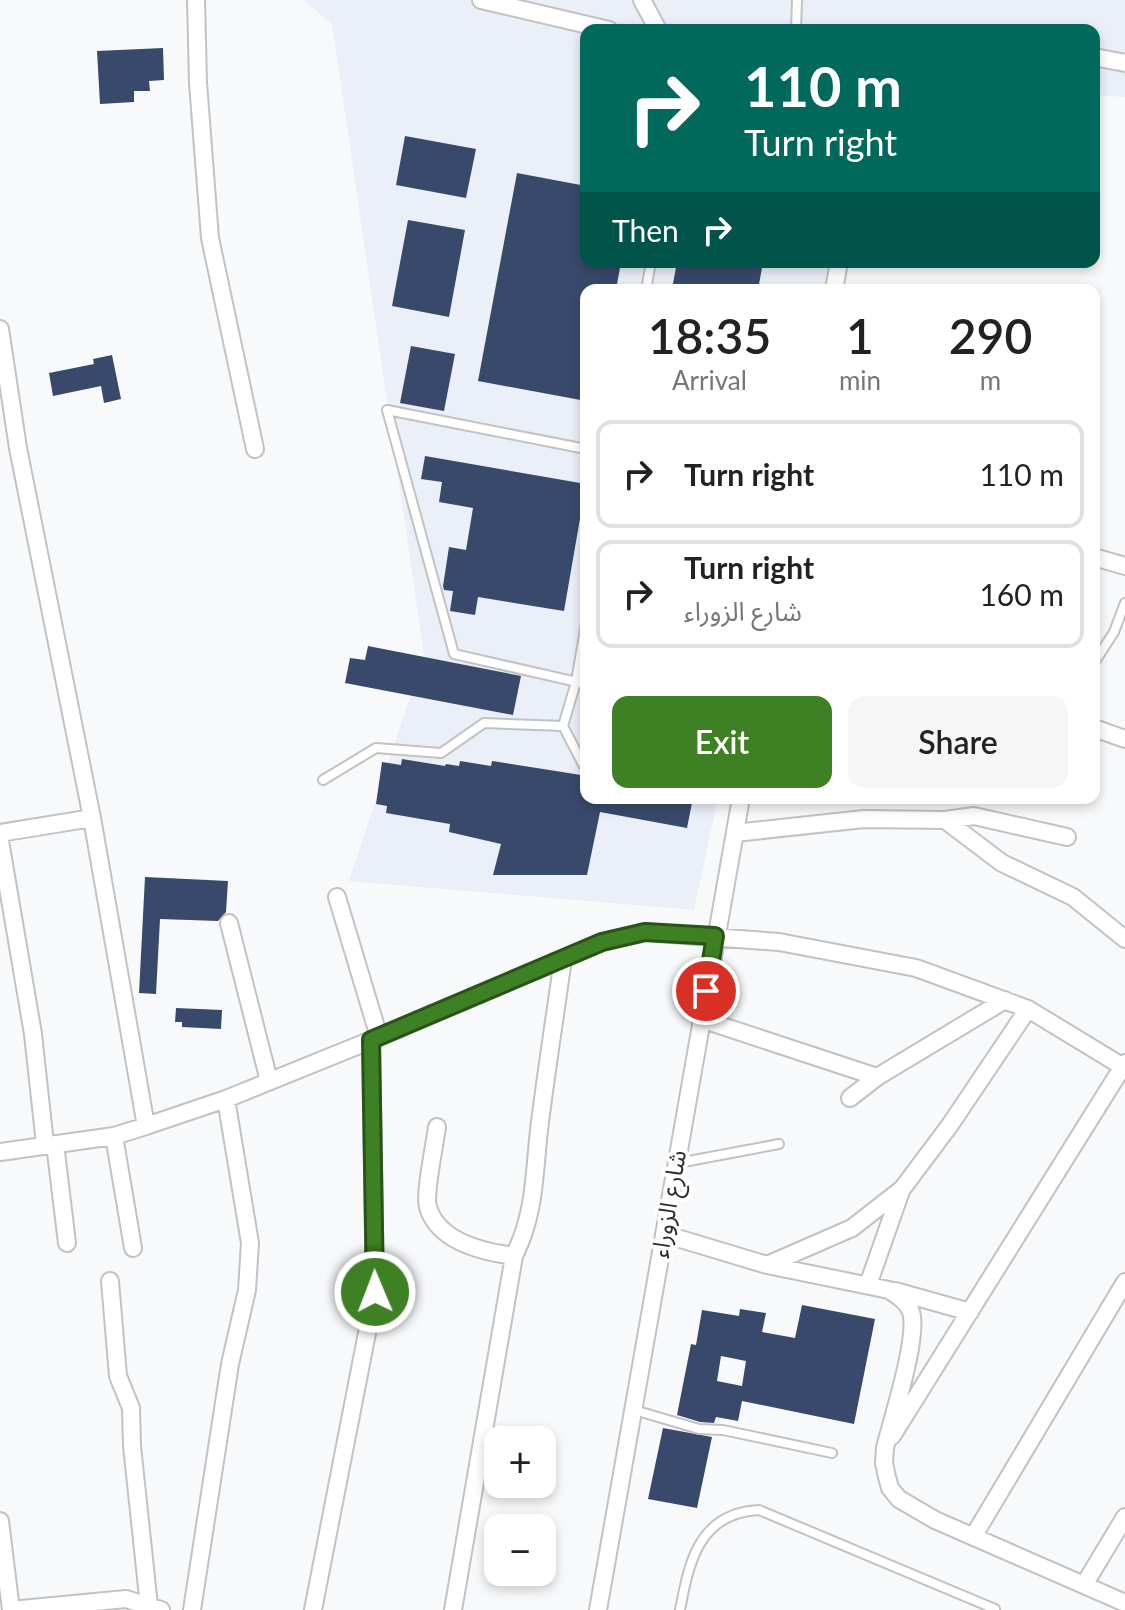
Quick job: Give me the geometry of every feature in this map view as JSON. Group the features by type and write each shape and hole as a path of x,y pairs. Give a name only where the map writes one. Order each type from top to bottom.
{"street":[{"path":"196,0 198,83 210,238 255,449"},
{"path":"481,0 583,24"},
{"path":"642,0 655,24"},
{"path":"1100,58 1125,63"},
{"path":"0,329 18,448 92,818 146,1126"},
{"path":"1100,559 1125,566"},
{"path":"1100,730 1125,739"},
{"name":"شارع الزوراء","path":"598,1610 740,804"},
{"path":"735,833 864,819 945,820 974,816 1067,837"},
{"path":"0,833 92,818"},
{"path":"945,820 1002,863 1073,897 1125,939"},
{"path":"0,841 67,1243"},
{"path":"313,1610 375,1292 375,1039 337,897"},
{"path":"229,923 269,1081"},
{"path":"0,1152 114,1136 226,1099 602,942 645,932 779,942 916,968 1028,1009 1124,1066 885,1448"},
{"path":"453,1610 514,1256 525,1235 531,1212 563,959"},
{"path":"850,1098 877,1077 1005,1000"},
{"path":"767,1265 852,1228 902,1189 950,1125 1028,1009"},
{"path":"701,1019 877,1077"},
{"path":"192,1610 230,1364 247,1290 250,1243 226,1099"},
{"path":"437,1127 427,1205 436,1222 451,1238 488,1253 514,1256"},
{"path":"114,1136 133,1248"},
{"path":"868,1285 902,1189"},
{"path":"664,1234 767,1265 868,1285 970,1312"},
{"path":"0,1521 11,1610 126,1599 155,1608 132,1446 131,1408 118,1376 110,1281"},
{"path":"973,1537 1125,1282"},
{"path":"889,1290 902,1298 910,1309 913,1323 885,1448 884,1463 890,1488 899,1499 935,1520 1125,1603"},
{"path":"1084,1585 1125,1517"}],"lane":[{"path":"796,24 797,0"},
{"path":"580,448 387,410 454,654 580,683"},
{"path":"1100,654 1114,632 1125,603"},
{"path":"580,658 563,726 580,759"},
{"path":"323,780 376,748 441,753 484,723 563,726"},
{"path":"676,1163 779,1144"},
{"path":"633,1410 699,1429 723,1430 832,1453"},
{"path":"680,1610 688,1566 705,1536 723,1520 742,1511 759,1510 995,1609"}],"shaded area":[{"path":"303,0 1125,0 1125,97 1100,95 1100,24 580,24 580,268 834,268 830,284 580,284 580,804 717,804 694,910 349,881 424,655 332,24"}],"building":[{"path":"163,48 164,80 149,81 150,91 134,91 134,102 100,104 97,51"},
{"path":"405,136 476,149 466,198 396,185"},
{"path":"517,173 580,185 580,268 620,268 617,284 580,284 580,400 478,381"},
{"path":"408,220 465,230 449,317 392,306"},
{"path":"676,268 762,268 759,284 673,284"},
{"path":"411,346 455,354 444,411 400,403"},
{"path":"112,355 121,399 104,403 101,386 53,396 49,373 94,364 93,359"},
{"path":"425,456 580,483 580,519 564,611 478,597 475,615 450,611 453,591 444,590 443,586 449,547 466,550 473,508 439,502 442,482 421,479"},
{"path":"368,646 521,676 513,715 345,683 350,658 365,660"},
{"path":"402,759 445,766 459,766 460,761 491,766 492,761 580,775 580,804 692,804 687,828 600,812 587,875 493,875 501,844 449,832 450,824 386,813 387,806 376,804 382,762 401,765"},
{"path":"145,877 228,881 226,912 218,921 160,919 156,994 139,993"},
{"path":"176,1008 222,1010 221,1029 182,1027 182,1022 175,1022"},
{"path":"802,1305 875,1319 854,1424 742,1401 738,1421 716,1417 714,1423 700,1422 677,1415 691,1344 696,1345 702,1310 739,1316 740,1309 766,1313 762,1332 795,1338","holes":["721,1356 746,1361 742,1386 717,1381"]},
{"path":"663,1428 712,1437 697,1508 648,1499"}],"route":[{"path":"375,1292 371,1040 602,942 645,932 715,936 706,991"}]}
